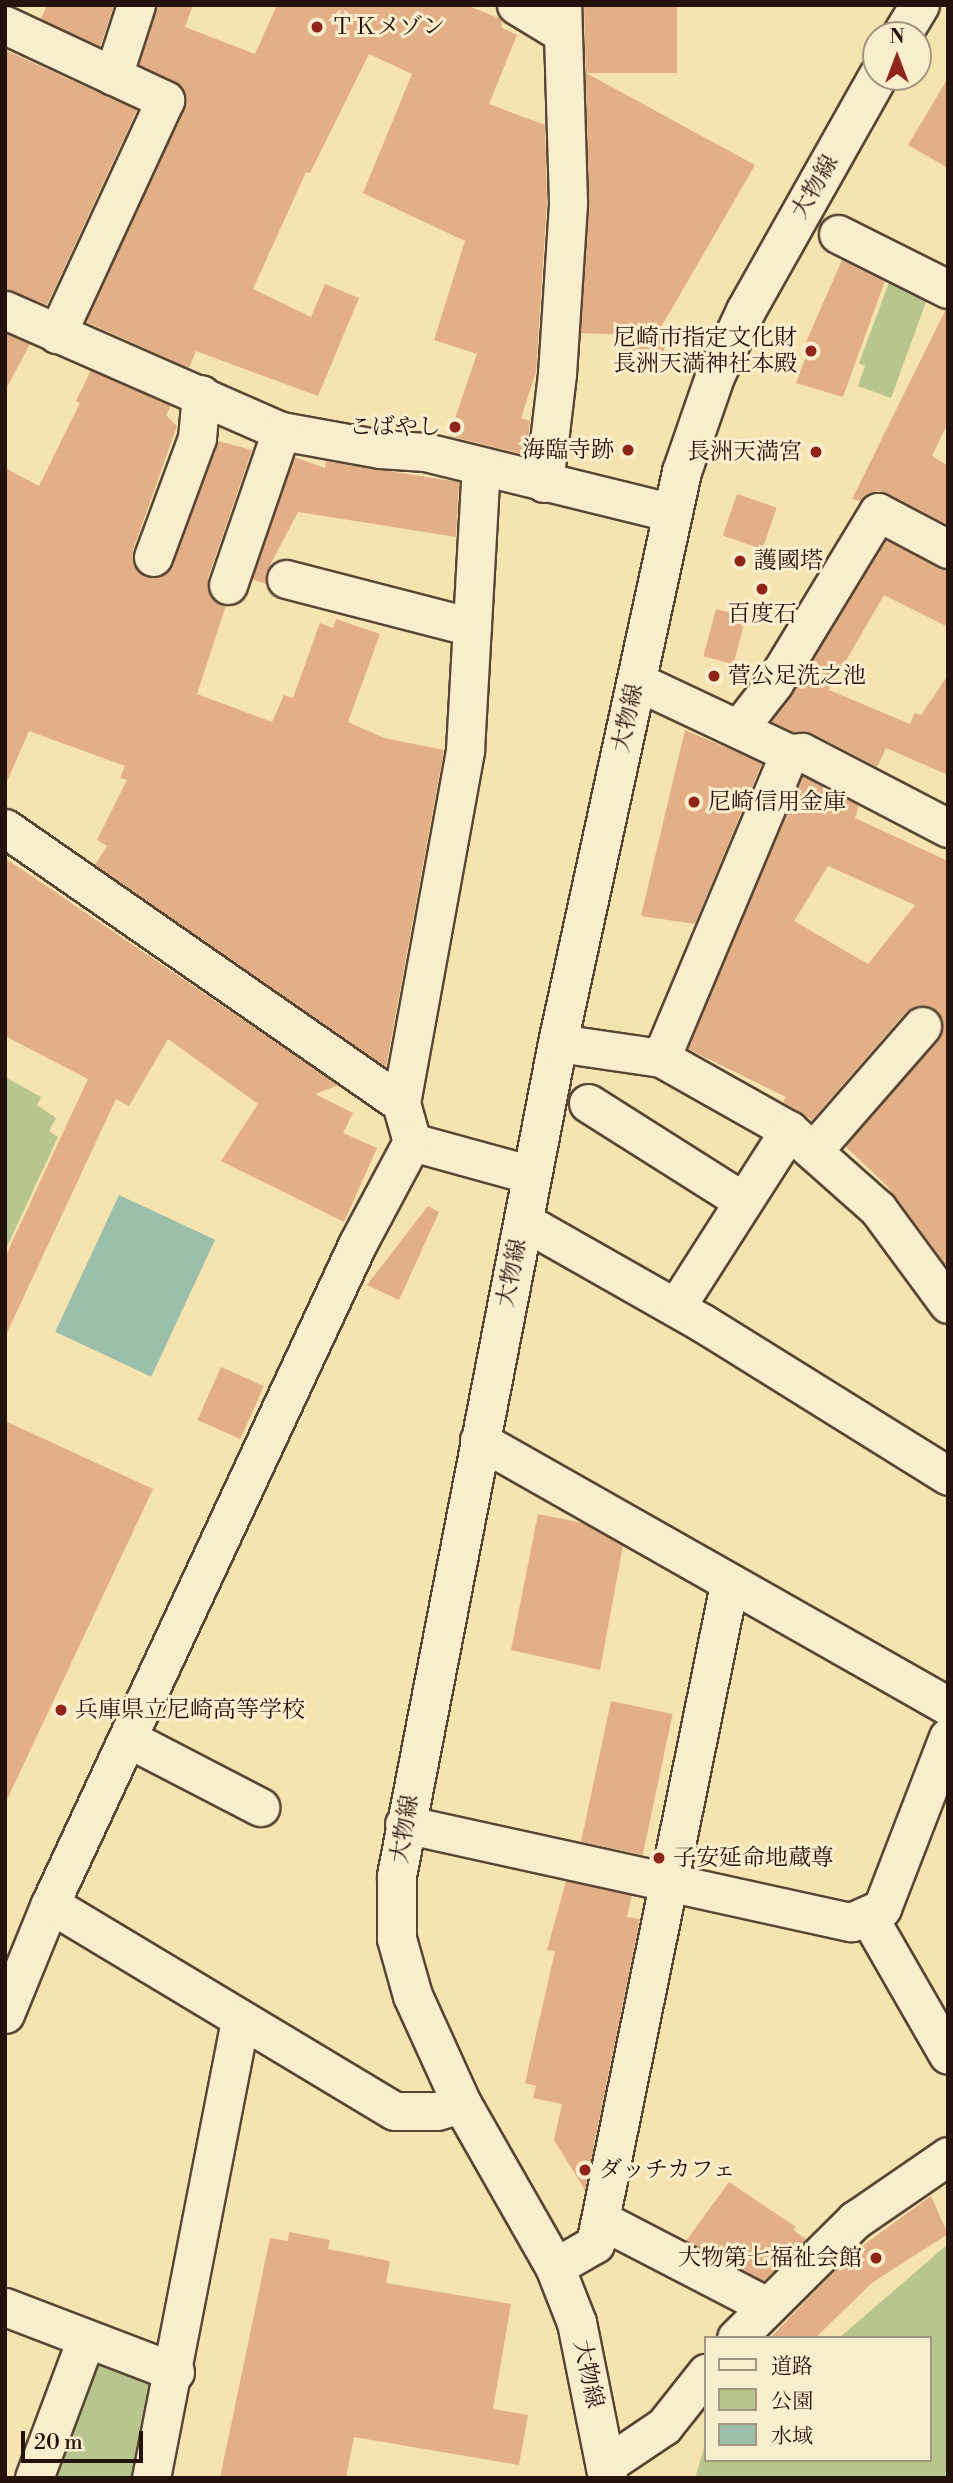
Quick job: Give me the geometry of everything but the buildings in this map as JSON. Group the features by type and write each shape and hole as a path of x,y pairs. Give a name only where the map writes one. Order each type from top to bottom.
{"street":[{"path":"113,76 136,5"},
{"path":"516,5 562,19 568,202 557,374 544,483"},
{"path":"910,21 920,5"},
{"path":"5,25 165,100 57,334"},
{"name":"大物線","path":"607,2472 577,2323 555,2267 462,2104 413,1996 397,1938 397,1876 404,1824 558,1043 673,513 699,421 736,333 870,91"},
{"path":"838,234 948,289"},
{"path":"5,310 281,431 380,449 425,452 481,468 673,513"},
{"path":"153,557 197,438 201,394"},
{"path":"228,585 281,431"},
{"path":"6,2011 50,1904 358,1243 412,1142 401,1103 465,750 481,468"},
{"path":"739,728 774,683 878,512 948,549"},
{"path":"286,579 472,627"},
{"path":"636,681 789,753 802,752 948,828"},
{"path":"661,1058 789,753"},
{"path":"5,828 401,1103"},
{"path":"676,1307 743,1201 801,1141 922,1026"},
{"path":"558,1043 661,1058 801,1141 878,1209 948,1304"},
{"path":"588,1103 743,1201"},
{"path":"412,1142 532,1175"},
{"path":"523,1221 676,1307 948,1476"},
{"path":"479,1440 948,1706"},
{"path":"555,2267 596,2244 672,1880 729,1584"},
{"path":"404,1824 672,1880 851,1922 882,1908 948,1737"},
{"path":"129,1739 260,1807"},
{"path":"50,1904 395,2111 437,2111 462,2104"},
{"path":"868,1916 948,2055"},
{"path":"151,2478 175,2372 240,2020"},
{"path":"738,2336 765,2305 855,2220 948,2156"},
{"path":"601,2220 765,2305"},
{"path":"5,2307 175,2372"},
{"path":"34,2478 86,2339"},
{"path":"607,2472 664,2426 704,2376"}],"green space":[{"path":"891,277 930,291 891,398 858,386 865,366 859,363"},
{"path":"5,1077 41,1097 37,1105 56,1118 49,1131 58,1137 5,1251"},
{"path":"948,2244 948,2478 695,2478 704,2449 704,2462 932,2462 932,2336 841,2336"},
{"path":"90,2355 158,2378 137,2478 44,2478"}],"water":[{"path":"119,1195 215,1240 151,1377 55,1332"}],"place":[{"name":"ＴＫメゾン","path":"317,27"},
{"name":"尼崎市指定文化財 長洲天満神社本殿","path":"811,351"},
{"name":"こばやし","path":"455,427"},
{"name":"海臨寺跡","path":"628,450"},
{"name":"長洲天満宮","path":"816,452"},
{"name":"護國塔","path":"740,561"},
{"name":"百度石","path":"762,589"},
{"name":"菅公足洗之池","path":"714,676"},
{"name":"尼崎信用金庫","path":"694,802"},
{"name":"兵庫県立尼崎高等学校","path":"61,1710"},
{"name":"子安延命地蔵尊","path":"659,1858"},
{"name":"ダッチカフェ","path":"585,2170"},
{"name":"大物第七福祉会館","path":"876,2258"}]}
